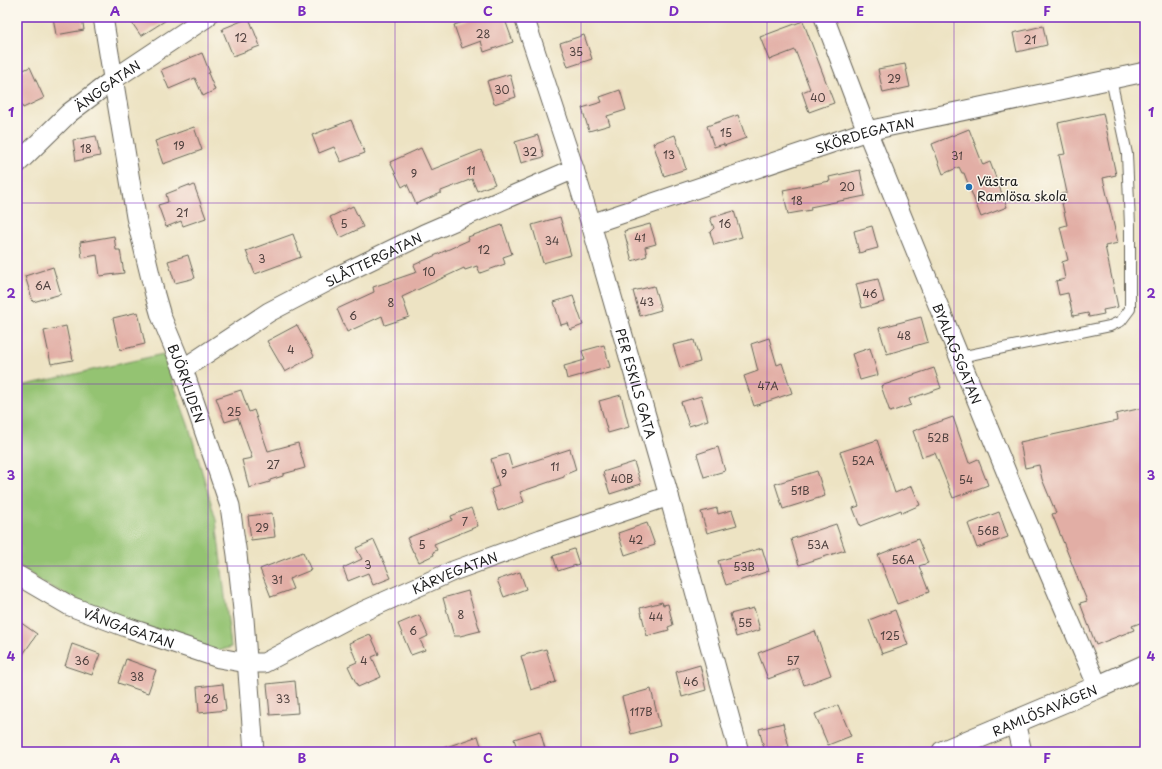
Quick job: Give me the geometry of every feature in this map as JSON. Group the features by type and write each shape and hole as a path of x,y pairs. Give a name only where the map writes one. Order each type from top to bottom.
{"street":[{"name":"BJÖRKLIDEN","path":"103,17 138,224 155,295 161,316 182,369 230,506 237,555 254,752"},
{"name":"ÄNGGATAN","path":"17,164 69,113 114,79 207,17"},
{"name":"PER ESKILS GATA","path":"524,17 591,224 669,496 739,752"},
{"name":"BYALAGSGATAN","path":"824,17 867,131 1026,518 1098,687"},
{"name":"SKÖRDEGATAN","path":"591,224 867,131 1145,72"},
{"name":"SLÅTTERGATAN","path":"182,369 269,312 338,276 424,234 574,169"},
{"name":"KÄRVEGATAN","path":"247,663 264,663 357,614 453,571 541,539 669,496"},
{"name":"VÅNGAGATAN","path":"17,575 70,606 126,627 218,658 247,663"},
{"name":"RAMLÖSAVÄGEN","path":"943,752 1145,666"},
{"path":"1015,722 1022,752"}],"lane":[{"path":"960,357 1110,326 1121,321 1130,309 1130,226 1127,154 1111,79"}],"green space":[{"path":"163,354 189,427 216,520 231,647 219,651 115,618 43,583 17,564 17,387"}],"building":[{"path":"53,17 82,17 84,30 56,35"},
{"path":"128,17 171,17 141,36"},
{"path":"478,17 504,17 513,42 484,52 481,41 462,48 454,25"},
{"path":"249,18 260,46 233,56 222,29"},
{"path":"803,21 834,103 809,112 802,92 810,89 795,50 769,60 760,37"},
{"path":"1043,26 1047,45 1017,52 1013,33"},
{"path":"584,35 592,59 568,67 560,43"},
{"path":"202,53 215,90 203,96 195,78 169,89 161,70"},
{"path":"905,64 910,87 883,93 878,69"},
{"path":"30,67 44,98 23,108 17,95 17,73"},
{"path":"510,74 516,97 494,104 487,81"},
{"path":"620,90 626,110 607,116 610,125 589,131 582,108 602,102 600,97"},
{"path":"1103,113 1116,175 1103,178 1118,243 1105,246 1118,307 1103,310 1104,314 1089,317 1088,313 1073,316 1068,293 1059,295 1056,281 1065,279 1062,262 1068,260 1060,227 1067,225 1060,194 1067,193 1059,155 1065,154 1058,123"},
{"path":"738,115 746,138 724,146 724,144 714,147 707,126"},
{"path":"351,120 365,153 341,162 334,147 319,153 312,135"},
{"path":"194,127 202,150 163,164 155,141"},
{"path":"969,129 983,165 990,162 1007,207 981,217 964,173 962,173 959,167 943,174 932,144"},
{"path":"538,135 544,157 521,163 515,142"},
{"path":"675,135 686,169 664,176 653,143"},
{"path":"96,136 100,156 76,161 73,140"},
{"path":"421,148 431,170 481,150 495,184 477,191 472,179 441,191 441,193 416,204 407,184 402,187 390,162"},
{"path":"860,170 865,196 810,207 811,210 788,214 783,190 830,181 829,177"},
{"path":"189,185 190,187 194,185 206,218 183,226 181,221 166,227 158,205 168,202 166,194"},
{"path":"353,206 363,227 340,238 330,217"},
{"path":"734,211 742,237 714,245 710,232 714,228 710,218"},
{"path":"560,217 571,255 543,263 532,225"},
{"path":"650,224 656,244 645,247 647,256 632,261 624,231"},
{"path":"502,225 512,254 503,257 505,264 480,273 477,266 465,270 464,268 402,297 409,317 385,325 382,316 347,332 337,309 374,292 373,287 417,272 414,265 469,240 468,237"},
{"path":"872,226 878,248 859,253 854,231"},
{"path":"293,234 301,257 255,274 246,251"},
{"path":"114,236 116,250 120,250 124,273 100,276 97,255 82,258 80,242"},
{"path":"188,255 195,278 175,283 168,261"},
{"path":"53,267 61,294 33,302 25,276"},
{"path":"878,279 884,302 862,308 856,284"},
{"path":"654,286 661,310 640,316 633,291"},
{"path":"573,296 583,325 570,330 568,323 561,325 554,302"},
{"path":"138,312 145,344 120,350 113,318"},
{"path":"921,317 928,342 887,354 879,328"},
{"path":"297,325 314,356 285,372 267,341"},
{"path":"66,326 73,360 51,364 44,331"},
{"path":"769,338 777,365 782,363 792,393 754,406 744,376 758,371 751,344"},
{"path":"694,340 700,362 680,368 673,345"},
{"path":"604,345 610,367 567,379 564,366 585,360 582,351"},
{"path":"870,348 878,375 860,380 852,354"},
{"path":"934,368 941,388 909,399 911,405 890,412 881,386"},
{"path":"241,390 249,412 254,410 268,451 298,443 305,468 283,474 283,476 270,480 270,482 249,488 242,460 252,458 238,418 225,422 216,398"},
{"path":"621,395 629,427 608,433 599,401"},
{"path":"701,396 708,420 689,426 681,402"},
{"path":"1142,408 1145,422 1145,621 1132,626 1134,630 1096,645 1080,603 1087,601 1052,514 1056,513 1042,479 1039,465 1025,468 1020,442 1117,421 1116,414"},
{"path":"953,417 969,463 978,459 988,485 953,498 935,453 922,457 913,431"},
{"path":"877,440 895,493 912,486 920,505 902,513 901,510 860,526 853,508 859,506 840,452"},
{"path":"718,447 725,471 704,477 697,454"},
{"path":"570,449 576,470 564,475 564,477 520,492 524,502 498,511 491,489 499,486 491,459 508,454 512,468"},
{"path":"634,462 641,484 610,494 603,472"},
{"path":"817,471 825,496 783,509 775,484"},
{"path":"471,508 478,526 434,544 437,550 433,552 434,555 419,562 407,538 452,520 451,516"},
{"path":"717,508 718,514 732,510 737,525 707,533 701,512"},
{"path":"999,512 1008,537 977,548 968,524"},
{"path":"272,513 275,537 251,540 248,516"},
{"path":"647,523 655,545 625,555 618,533"},
{"path":"836,524 845,550 799,565 791,539"},
{"path":"918,539 928,563 919,566 929,592 897,604 878,555"},
{"path":"374,540 391,578 373,585 368,573 348,581 343,568 362,559 356,548"},
{"path":"762,548 769,571 726,585 718,561"},
{"path":"574,549 579,564 558,571 553,556"},
{"path":"303,552 311,570 289,579 293,589 271,597 260,569"},
{"path":"520,572 526,589 504,597 497,580"},
{"path":"468,591 480,631 454,636 443,598"},
{"path":"662,602 663,605 668,604 673,625 668,627 669,630 647,636 640,608"},
{"path":"754,608 760,630 736,637 730,614"},
{"path":"895,610 908,645 882,654 869,620"},
{"path":"419,615 428,636 420,640 425,650 411,655 398,624"},
{"path":"17,620 37,634 17,663"},
{"path":"815,631 831,675 804,685 798,668 768,679 758,653"},
{"path":"370,634 379,654 372,657 381,677 358,687 348,666 357,662 349,643"},
{"path":"72,644 100,654 92,675 65,666"},
{"path":"546,649 556,682 531,690 521,656"},
{"path":"126,659 156,670 148,693 118,683"},
{"path":"700,665 706,690 682,697 676,672"},
{"path":"295,681 298,713 270,715 267,684"},
{"path":"223,684 226,710 199,713 197,687"},
{"path":"651,689 660,726 631,734 622,697"},
{"path":"838,705 851,736 828,745 815,714"},
{"path":"783,723 789,747 784,748 785,752 765,752 759,729"},
{"path":"540,731 546,752 518,752 514,739"},
{"path":"478,736 483,752 439,752 438,750"}],"place":[{"name":"Västra Ramlösa skola","path":"969,187"}]}
